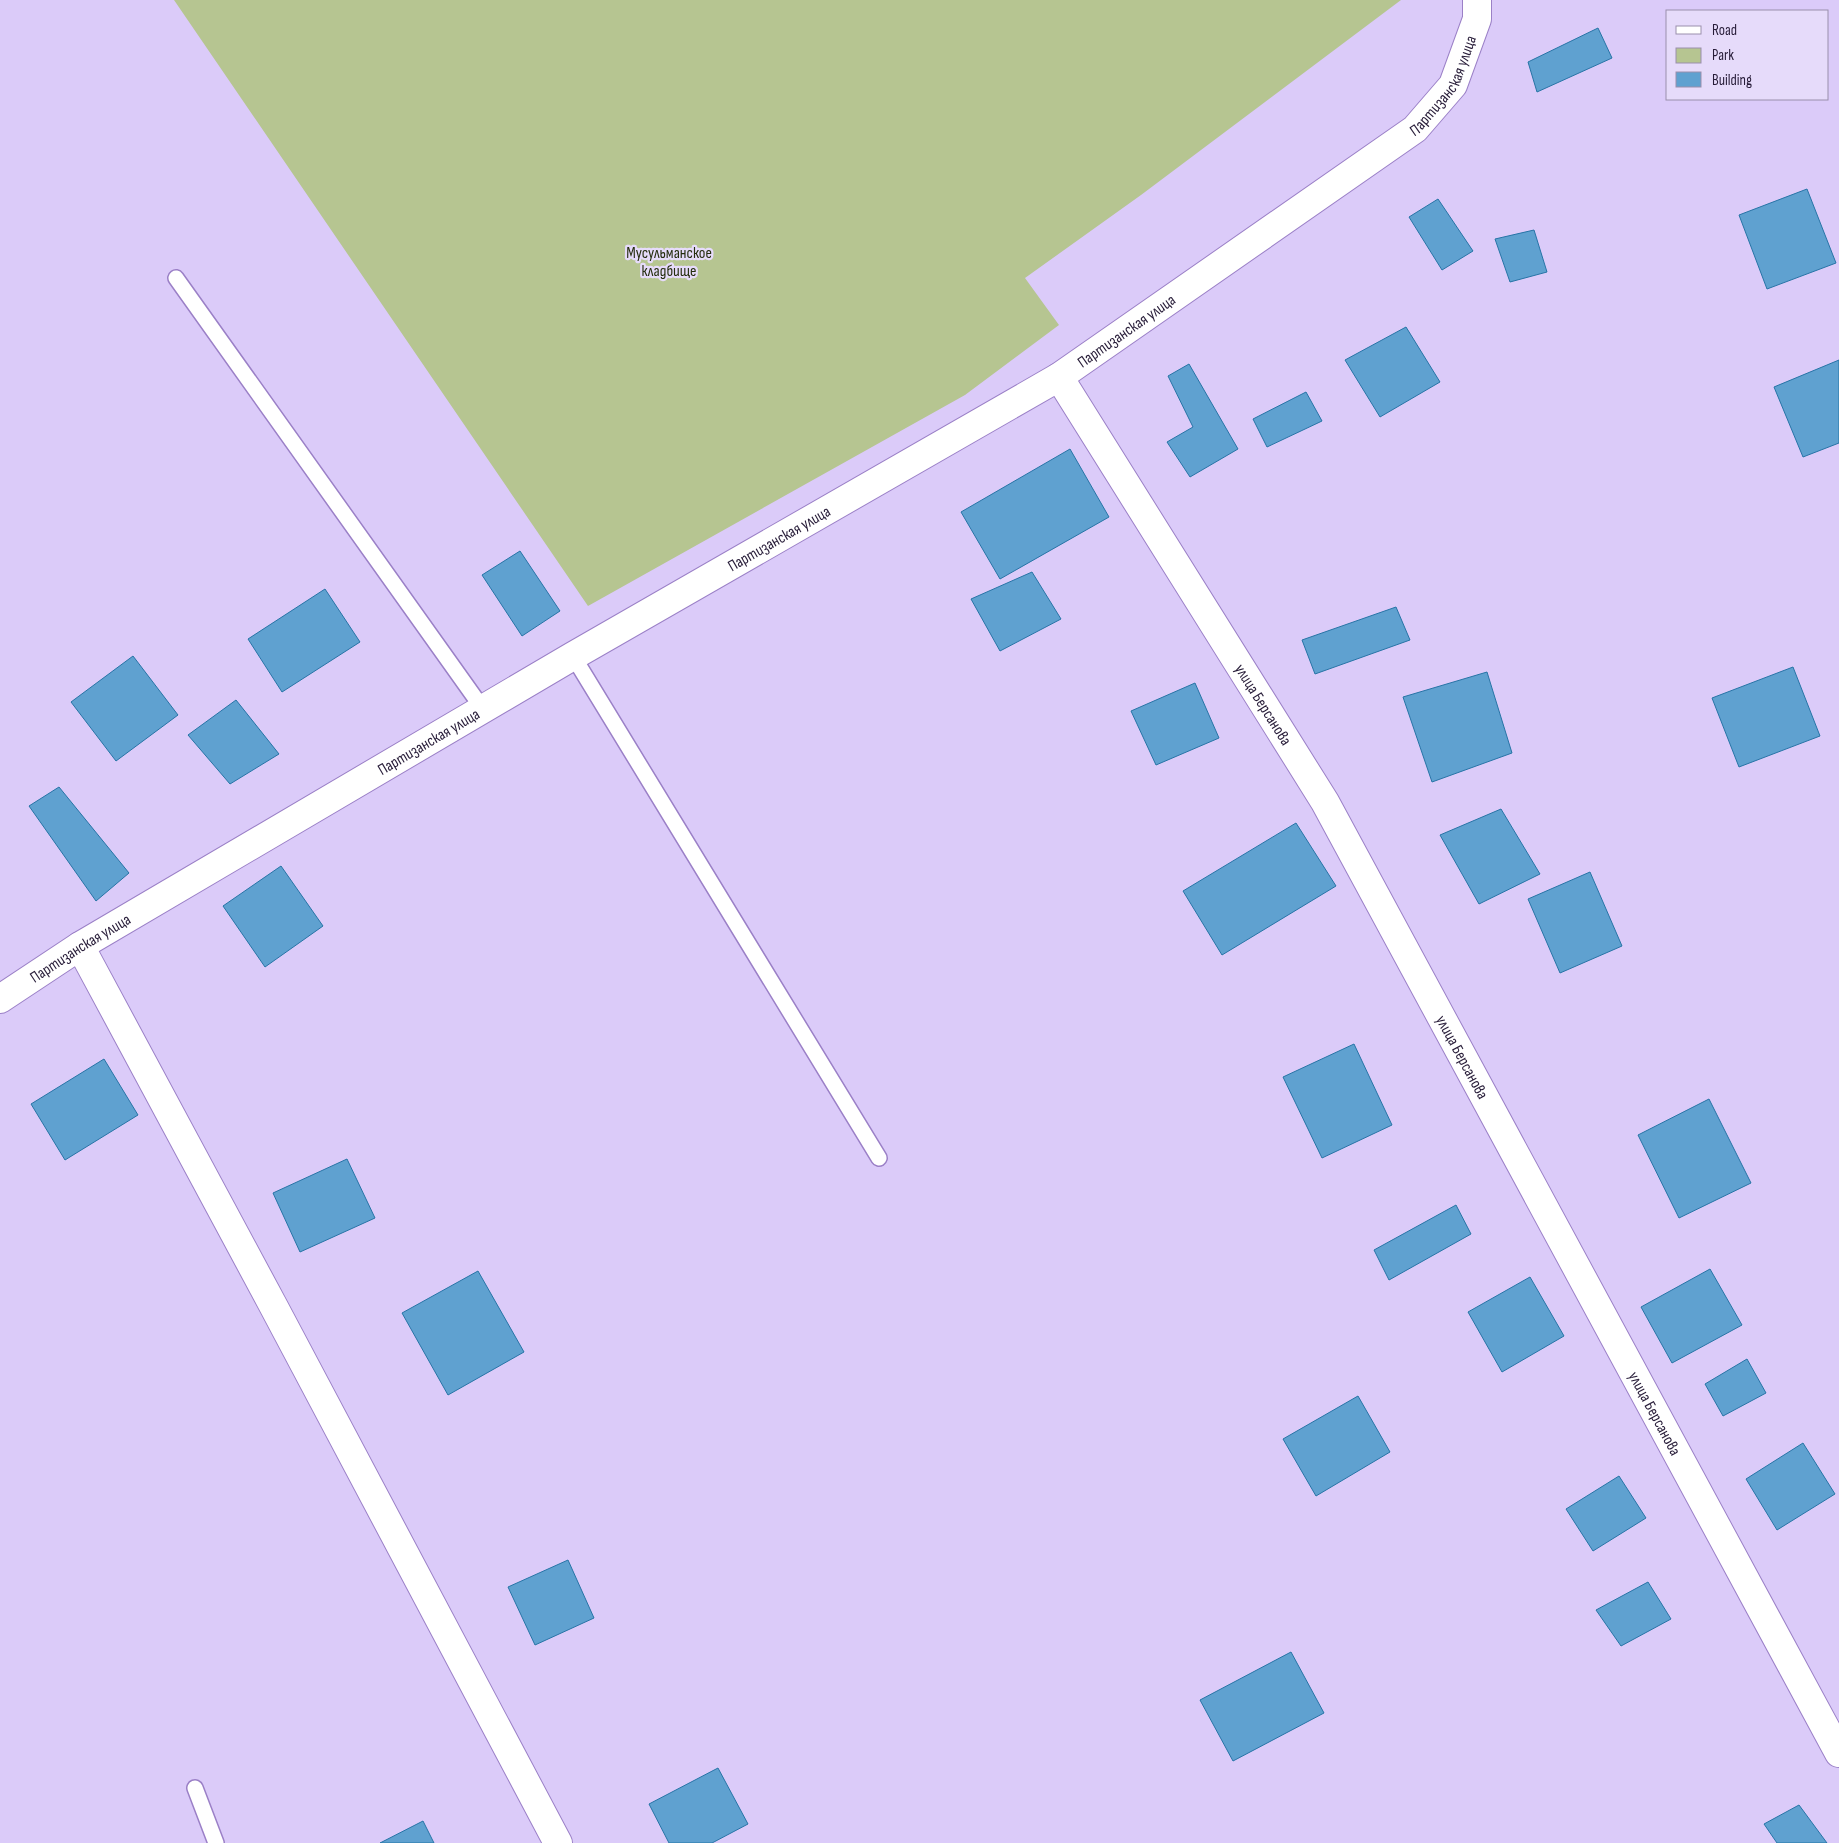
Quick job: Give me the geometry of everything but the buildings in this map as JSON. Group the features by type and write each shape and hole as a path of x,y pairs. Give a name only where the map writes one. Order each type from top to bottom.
{"street":[{"name":"Партизанская улица","path":"0,999 80,946 483,708 1059,377 1415,129 1452,85 1477,19 1477,0"},
{"name":"улица Берсанова","path":"1059,377 1324,802 1839,1753"},
{"path":"80,946 558,1843"}],"lane":[{"path":"176,278 483,708"},
{"path":"573,656 879,1158"},
{"path":"195,1788 216,1843"}],"green space":[{"name":"Мусульманское кладбище","path":"174,0 1401,0 1141,195 1025,278 1059,325 965,395 588,606"}]}
